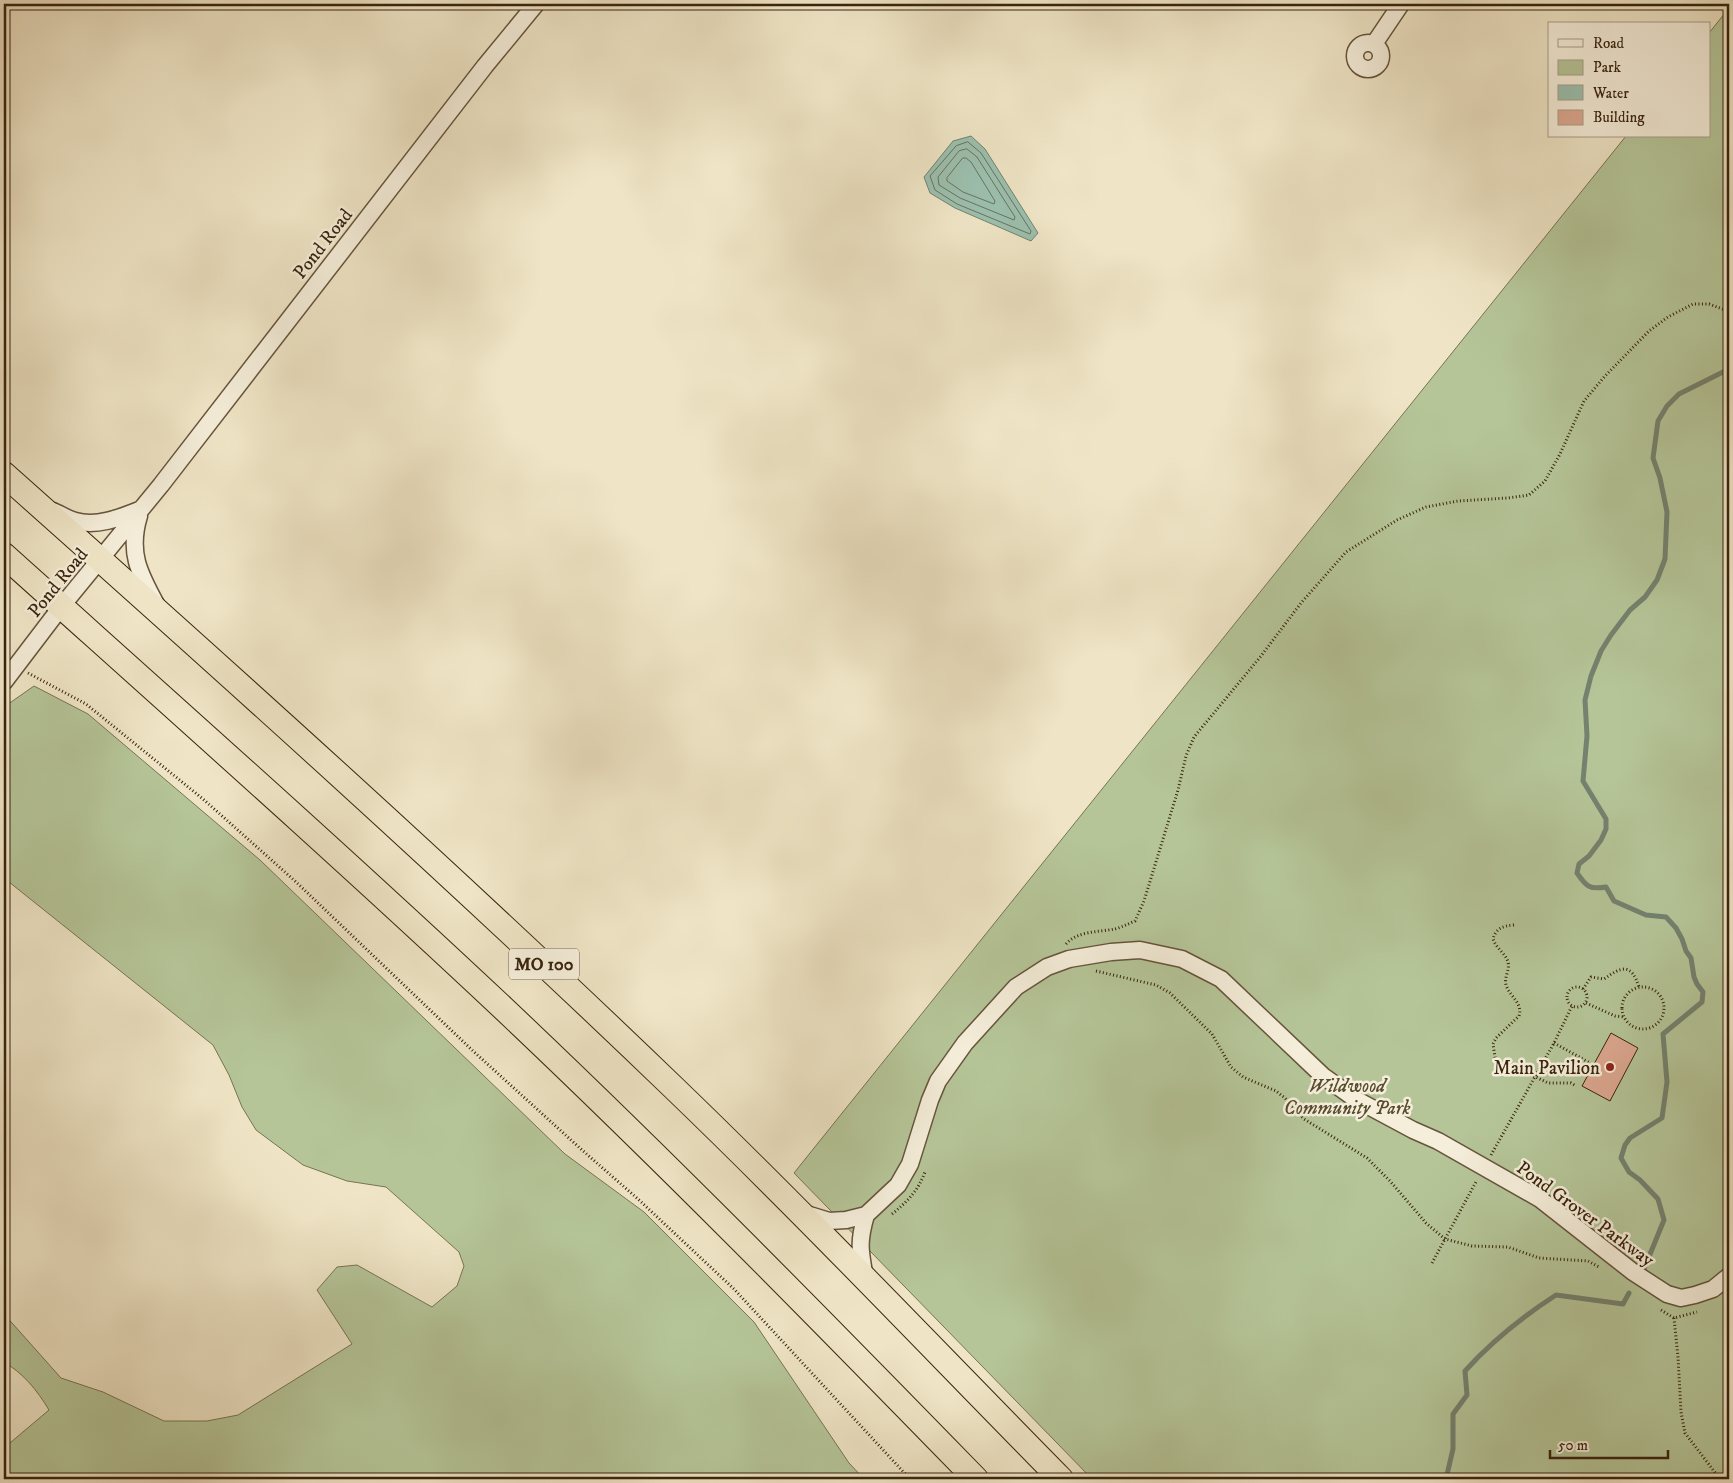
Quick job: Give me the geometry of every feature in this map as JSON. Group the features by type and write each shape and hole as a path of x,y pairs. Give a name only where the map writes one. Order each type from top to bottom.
{"highway":[{"name":"MO 100","path":"4,474 363,797 489,913 683,1097 865,1278 1061,1479"},
{"name":"MO 100","path":"4,555 336,854 544,1047 754,1252 976,1479"}],"street":[{"name":"Pond Road","path":"4,682 61,607 141,509 433,132 536,4"},
{"path":"1374,44 1401,4"},
{"name":"Pond Road","path":"38,504 75,521 91,523 108,521 141,509"},
{"name":"Pond Road","path":"141,509 134,534 135,557 145,583 165,619"},
{"name":"Pond Grover Parkway","path":"872,1210 898,1185 904,1176 910,1164 934,1090 942,1076 965,1043 1016,987 1047,967 1069,959 1111,952 1140,950 1182,959 1221,978 1323,1076 1350,1096 1413,1130 1438,1141 1540,1199 1633,1272 1667,1294 1681,1298 1695,1295 1713,1288 1729,1276"},
{"path":"799,1212 829,1221 846,1220 872,1210"},
{"path":"865,1278 860,1248 860,1233 872,1210"}],"path":[{"path":"1069,959 1065,945 1071,938 1135,922 1144,901 1178,790 1186,756 1194,737 1261,656 1301,603 1346,552 1397,520 1426,508 1458,501 1508,498 1529,494 1545,480 1560,454 1584,401 1605,376 1649,331 1668,316 1693,304 1710,304 1729,313"},
{"path":"16,665 37,680 86,704 203,798 295,881 472,1050 638,1199 734,1289 910,1479"},
{"path":"1514,924 1498,929 1493,939 1508,960 1508,970 1505,979 1506,986 1517,1002 1520,1012 1519,1016 1496,1038 1493,1044 1496,1057 1500,1065 1514,1072 1528,1073 1548,1083 1571,1083 1576,1086"},
{"path":"1583,989 1591,977 1604,978 1621,968 1630,971 1636,977 1639,987"},
{"path":"1093,971 1156,985 1170,993 1212,1034 1231,1067 1243,1077 1276,1091 1285,1098 1301,1117 1367,1158 1390,1181 1426,1223 1445,1239 1472,1246 1508,1247 1539,1258 1588,1260 1602,1268"},
{"path":"1574,987 1583,989 1587,998 1586,1002 1579,1008 1572,1006 1568,1002 1568,993 1574,987"},
{"path":"1639,987 1649,987 1660,994 1665,1007 1661,1020 1650,1028 1644,1029 1630,1025 1624,1017 1623,1001 1630,990 1639,987"},
{"path":"1586,1002 1615,1016 1624,1017"},
{"path":"1432,1263 1484,1166 1554,1043 1572,1006"},
{"path":"1554,1043 1590,1063"},
{"path":"872,1210 889,1217 918,1189 927,1165"},
{"path":"1660,1309 1674,1318 1681,1412 1685,1433 1720,1479"}],"green space":[{"name":"Wildwood Community Park","path":"1729,8 1729,1479 1092,1479 794,1173 1624,138 1710,138 1710,32"},
{"path":"34,686 88,714 260,860 565,1154 644,1212 754,1322 849,1463 864,1479 4,1479 4,1448 49,1410 29,1383 4,1362 4,1314 61,1378 103,1392 164,1421 207,1421 238,1415 352,1344 317,1290 337,1267 357,1265 432,1307 457,1286 464,1266 459,1252 386,1187 347,1181 303,1165 256,1130 242,1107 229,1075 213,1045 4,878 4,707"}],"water":[{"path":"971,136 985,149 1038,233 1031,241 955,208 930,193 924,177 953,141"}],"building":[{"name":"Main Pavilion","path":"1611,1033 1638,1048 1610,1101 1582,1086"}],"waterway":[{"path":"1644,1269 1664,1220 1658,1199 1640,1180 1629,1172 1621,1158 1625,1145 1630,1138 1662,1118 1667,1082 1663,1034 1702,1002 1703,992 1694,977 1691,958 1686,951 1682,939 1676,928 1666,917 1646,915 1614,901 1606,887 1596,888 1588,886 1577,873 1579,864 1589,856 1601,840 1606,829 1606,819 1583,781 1587,736 1585,700 1591,676 1601,651 1630,610 1645,597 1657,580 1665,559 1667,512 1660,478 1653,458 1658,421 1667,406 1679,394 1729,369"},
{"path":"1446,1479 1453,1449 1453,1414 1467,1395 1465,1371 1475,1360 1508,1330 1556,1295 1623,1304 1629,1293"}],"place":[{"name":"Main Pavilion","path":"1610,1067"}]}
